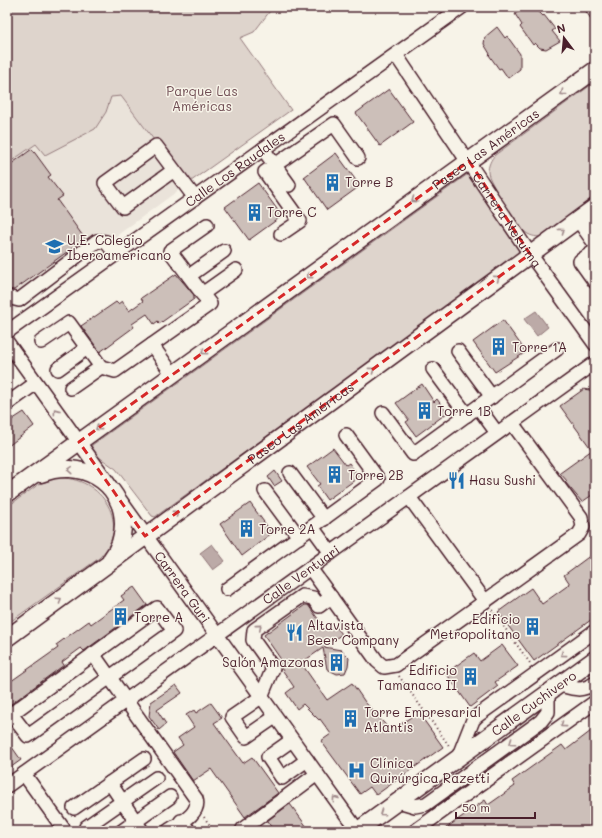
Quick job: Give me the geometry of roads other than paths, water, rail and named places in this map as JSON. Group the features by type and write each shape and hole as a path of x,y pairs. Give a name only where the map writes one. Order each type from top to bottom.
{"main road":[{"name":"Paseo Las Américas","path":"7,494 595,70"},
{"name":"Paseo Las Américas","path":"7,638 595,207"},
{"path":"26,481 55,470 79,470 89,473 116,493 123,517 123,530 115,554 100,570"},
{"name":"Calle Cuchivero","path":"358,831 595,660"}],"street":[{"name":"Calle Los Raudales","path":"7,332 462,7"},
{"name":"Carrera Nekuima","path":"396,55 469,161 530,254 595,344"},
{"path":"281,234 300,221 266,172 334,124 358,158"},
{"path":"174,170 123,207 105,183 156,146 174,170 194,198"},
{"path":"264,149 289,185"},
{"path":"578,220 595,221"},
{"path":"578,220 595,244"},
{"path":"41,342 69,323 100,367 115,371 152,345 210,304 170,251 207,225"},
{"path":"7,297 19,300 97,241 106,242 116,254"},
{"path":"189,276 224,251"},
{"path":"595,251 580,261 595,282"},
{"path":"202,294 236,270"},
{"path":"23,296 35,312"},
{"name":"Carrera Guri","path":"7,342 358,831"},
{"path":"152,345 173,375"},
{"path":"58,369 87,348"},
{"path":"383,413 413,454 557,349"},
{"path":"458,351 492,397"},
{"name":"Calle Ventuari","path":"13,778 126,701 595,363"},
{"path":"71,388 100,367"},
{"path":"433,369 467,415"},
{"path":"7,404 36,383"},
{"path":"478,407 497,433"},
{"path":"310,568 380,666 393,666 579,534 583,527 581,517 512,422"},
{"path":"227,589 378,479 346,435"},
{"path":"290,473 324,519"},
{"path":"265,491 299,537"},
{"path":"409,497 485,601"},
{"path":"312,527 331,553"},
{"path":"276,717 246,737 232,717 261,697 273,668 253,640 254,630 302,596 313,598 319,606 331,597"},
{"path":"157,608 174,630 109,677 28,736 11,714 157,608"},
{"path":"458,758 474,719 595,631"},
{"path":"93,654 195,796 197,801 196,809 185,826 168,831"},
{"path":"398,802 415,806 426,804 541,721 548,712 554,689 581,690 595,684"},
{"path":"415,831 595,702"},
{"path":"292,740 268,757 282,778 307,760"},
{"path":"74,808 144,759"},
{"path":"242,831 317,774"},
{"path":"13,778 65,831"},
{"path":"86,827 156,778"},
{"path":"110,783 139,826"},
{"path":"122,831 139,826 170,797"}],"place":[{"name":"Torre B","path":"332,182"},
{"name":"Torre C","path":"254,212"},
{"name":"U.E. Colegio Iberoamericano","path":"54,247"},
{"name":"Torre 1A","path":"499,347"},
{"name":"Torre 1B","path":"424,411"},
{"name":"Torre 2B","path":"335,475"},
{"name":"Hasu Sushi","path":"456,480"},
{"name":"Torre 2A","path":"246,529"},
{"name":"Torre A","path":"121,617"},
{"name":"Edificio Metropolitano","path":"533,626"},
{"name":"Altavista Beer Company","path":"294,632"},
{"name":"Salón Amazonas","path":"337,662"},
{"name":"Edificio Tamanaco II","path":"470,677"},
{"name":"Torre Empresarial Atlantis","path":"351,719"},
{"name":"Clínica Quirúrgica Razetti","path":"357,770"}],"park label":[{"name":"Parque Las Américas","path":"202,98"}]}
